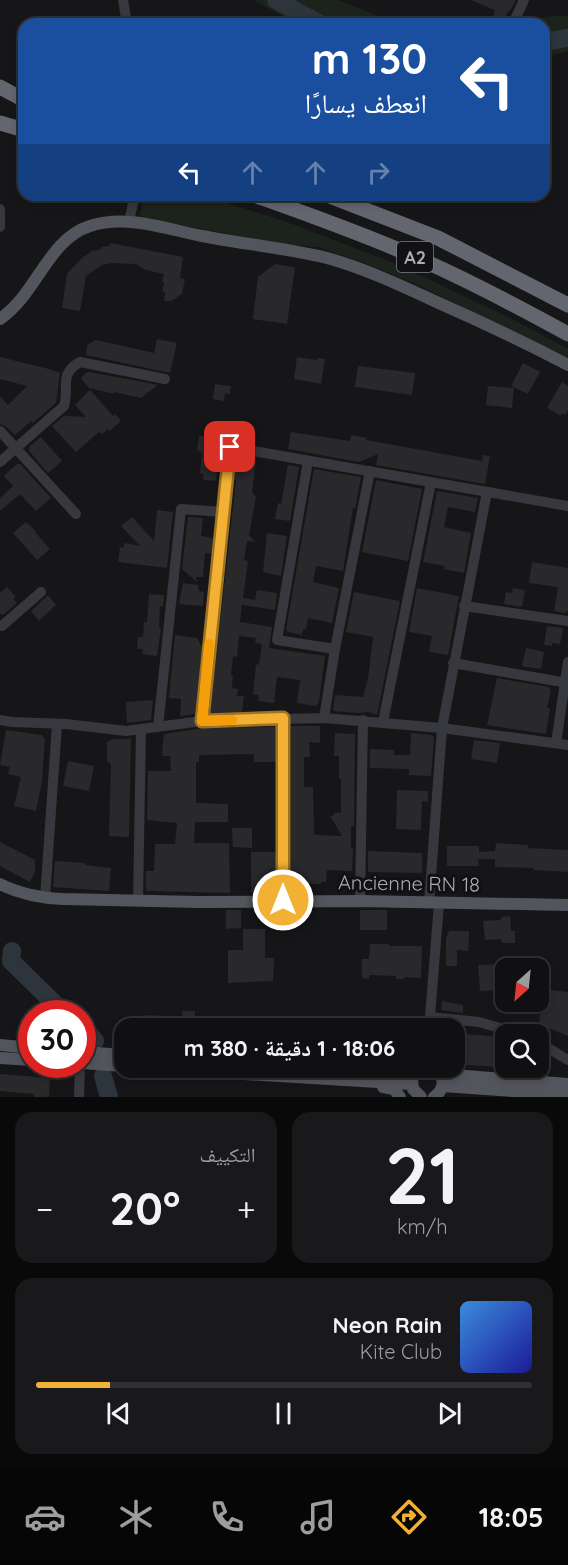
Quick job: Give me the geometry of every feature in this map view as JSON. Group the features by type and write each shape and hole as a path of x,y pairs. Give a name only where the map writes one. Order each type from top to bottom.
{"highway":[{"path":"0,87 18,98"},
{"path":"0,98 18,101"},
{"path":"0,123 18,128"},
{"name":"A2","path":"271,201 413,256 494,294 568,334"},
{"name":"A2","path":"342,201 438,238 568,305"}],"main road":[{"path":"0,319 19,304 32,288 52,255 69,237 89,226 129,221 327,258 369,272 489,326 568,365"},
{"name":"Ancienne RN 18","path":"0,884 15,891 45,898 568,905"},
{"path":"0,1045 18,1047"},
{"path":"96,1053 114,1054"},
{"path":"0,1058 18,1059"},
{"path":"96,1065 114,1066"},
{"path":"346,1078 358,1085 391,1088 400,1097"},
{"path":"370,1078 415,1085"},
{"path":"434,1097 439,1093 440,1078"},
{"path":"453,1078 568,1095"},
{"path":"465,1078 568,1084"}],"street":[{"path":"123,0 126,18"},
{"path":"516,17 524,0"},
{"path":"129,221 134,201"},
{"path":"0,209 0,227"},
{"path":"0,462 64,406 65,382 73,366 80,362 165,379"},
{"path":"0,431 76,513"},
{"path":"202,721 230,447 568,506"},
{"path":"308,461 277,640 335,648"},
{"path":"324,718 335,648 370,471"},
{"path":"383,722 430,482"},
{"path":"487,492 442,728 430,1017 479,1022 495,1027"},
{"path":"158,727 181,509 223,512"},
{"path":"1,626 41,592"},
{"path":"464,606 568,621"},
{"path":"556,742 568,662"},
{"path":"453,663 566,683"},
{"path":"283,718 283,900"},
{"path":"0,720 101,730 141,730 202,721 324,718 442,728 568,745"},
{"path":"360,901 363,720"},
{"path":"45,898 57,724"},
{"path":"138,901 141,730"},
{"path":"549,1049 568,1060"},
{"path":"79,1097 80,1078"}],"shaded area":[{"path":"254,0 338,0 384,18 286,18"},
{"path":"568,16 568,51 550,56 550,18 543,18"},
{"path":"143,201 221,201 287,222 394,263 512,319 568,349 568,359 420,286 318,247 281,244 145,218 140,215"}],"building":[{"path":"471,0 516,0 506,18 493,17 495,10"},
{"path":"110,243 183,257 180,278 185,279 182,294 171,301 164,301 162,281 164,274 146,270 136,264 112,263 102,265 86,276 80,311 62,308 67,274 82,258 92,251 102,249 101,247 110,246"},
{"path":"275,264 295,267 287,324 253,319 258,277"},
{"path":"157,339 177,343 170,373 86,355 87,345 96,340 154,353"},
{"path":"0,357 60,373 56,403 15,435 0,424 0,396 8,405 27,386 0,379"},
{"path":"297,357 325,359 321,384 294,379"},
{"path":"523,363 540,372 528,394 511,386"},
{"path":"358,366 415,373 412,395 355,387"},
{"path":"87,372 158,385 141,398 114,392 114,394 89,388 81,378"},
{"path":"562,382 568,386 568,410 565,415 562,413 561,416 547,408"},
{"path":"215,384 231,386 230,394 225,393 224,401 213,399"},
{"path":"488,386 514,388 512,408 486,405"},
{"path":"90,390 113,416 115,414 121,421 110,431 108,429 102,434 99,432 76,452 52,426 64,416 86,417 75,405"},
{"path":"291,432 350,441 351,435 367,438 366,440 482,461 483,455 490,456 485,484 376,465 378,454 359,462 288,449"},
{"path":"199,436 210,437 210,440 217,441 216,481 203,480 204,474 200,473 202,452 197,451"},
{"path":"41,437 62,461 48,473 29,451 30,446"},
{"path":"236,459 256,462 252,492 256,497 249,535 255,542 247,541 244,560 248,561 243,598 255,600 257,590 277,593 275,610 242,605 240,622 272,627 269,648 325,656 319,701 316,706 297,703 300,680 277,677 274,703 258,701 259,695 253,694 256,664 259,665 262,644 255,643 256,638 239,636 237,657 233,656 231,675 233,675 232,688 238,689 237,696 244,696 242,712 210,713 236,480 234,479"},
{"path":"20,464 51,498 36,511 20,494 0,511 0,498 13,486 4,476"},
{"path":"288,465 299,467 290,521 275,519 278,503 281,504"},
{"path":"314,469 361,477 355,509 353,508 343,571 316,566 313,582 339,588 332,623 308,618 302,635 286,630"},
{"path":"376,480 422,489 408,561 362,552"},
{"path":"437,491 478,498 475,512 448,507 444,527 471,533 464,573 444,569 445,566 423,562"},
{"path":"157,510 173,512 167,568 118,562 120,547 124,548 124,543 140,546 121,526 132,517 154,541"},
{"path":"188,517 203,518 201,536 213,538 212,554 205,553 203,577 196,577 197,582 182,569"},
{"path":"26,522 50,549 37,560 13,533"},
{"path":"267,533 287,536 281,576 263,572"},
{"path":"532,562 568,568 568,611 565,613 554,611 558,587 529,583"},
{"path":"183,583 198,585 199,591 204,592 203,606 179,604"},
{"path":"7,587 16,597 13,599 17,603 3,615 0,614 0,593"},
{"path":"417,588 459,596 448,655 429,652 432,636 409,632"},
{"path":"513,588 525,590 522,607 504,604 506,592 512,593"},
{"path":"354,592 400,601 377,715 368,712 333,711 335,695 363,697 368,679 373,637 346,632"},
{"path":"149,594 164,595 163,606 160,606 159,626 161,628 157,656 142,654 143,649 137,649 138,637 143,637 144,622 147,622"},
{"path":"48,595 56,605 39,621 31,611"},
{"path":"547,626 563,628 560,644 544,645"},
{"path":"175,635 197,638 202,647 195,714 180,716 181,699 169,698"},
{"path":"526,648 544,652 541,669 522,666"},
{"path":"497,678 549,687 551,690 547,708 550,708 546,734 487,725"},
{"path":"153,700 151,720 127,723 126,702"},
{"path":"291,726 320,726 320,743 309,742 310,757 304,757 304,787 313,787 314,834 316,835 342,836 330,816 334,816 334,813 341,813 339,756 334,756 335,733 355,734 354,826 351,826 352,871 327,870 326,882 321,882 321,884 293,883 293,876 291,876"},
{"path":"276,727 276,762 254,762 254,754 199,755 199,762 196,762 196,803 228,804 228,822 195,822 194,843 229,843 230,893 146,891 146,871 154,871 155,844 175,844 177,823 147,820 148,771 171,771 170,756 162,754 164,734 203,728"},
{"path":"6,730 42,735 45,739 42,781 36,811 14,806 21,777 8,774 10,767 0,765"},
{"path":"411,733 434,737 431,776 409,775 409,769 370,768 370,749 394,750 394,755 410,755"},
{"path":"113,739 131,739 129,837 109,836 111,764 107,761 107,742"},
{"path":"474,740 500,743 497,763 471,759"},
{"path":"68,761 94,766 89,791 63,786"},
{"path":"397,790 428,791 428,802 422,801 421,830 396,829"},
{"path":"232,828 252,828 252,848 233,847"},
{"path":"0,842 35,860 35,872 30,882 0,866"},
{"path":"496,843 528,845 528,848 568,850 568,872 495,867 495,859 478,859 479,866 447,866 447,846 479,846 479,852 495,851"},
{"path":"368,851 422,853 422,873 368,872"},
{"path":"251,852 276,852 276,893 251,893"},
{"path":"55,861 111,868 109,891 53,887"},
{"path":"226,910 241,910 241,928 226,929"},
{"path":"360,910 387,910 387,930 360,930"},
{"path":"510,916 511,931 515,931 515,943 503,943 500,939 485,940 483,921 501,920 501,917"},
{"path":"243,929 265,929 265,958 274,958 273,981 228,983 228,950 243,950"},
{"path":"449,931 469,931 468,951 457,950 457,966 446,966 446,938"},
{"path":"370,944 422,946 421,978 396,979 396,976 370,975 369,979 362,978 362,959 369,959"},
{"path":"495,964 495,990 480,991 478,965"},
{"path":"549,990 568,992 568,1036 549,1028 549,1024 539,1024 540,1012 549,1012"},
{"path":"442,1001 463,1005 463,1013 441,1010"},
{"path":"182,1011 195,1011 195,1018 145,1018 145,1015 182,1017"},
{"path":"465,1034 495,1036 495,1067 465,1065"},
{"path":"0,1074 18,1075 18,1078 50,1078 49,1097 34,1097 34,1094 0,1091"}],"waterway":[{"path":"276,0 309,18"},
{"path":"550,41 568,38"},
{"path":"12,951 11,961 51,1000"},
{"path":"103,1076 109,1097"}],"slow traffic":[{"path":"209,644 202,721 232,720"}],"route":[{"path":"230,447 202,721 283,718 283,900"}]}
